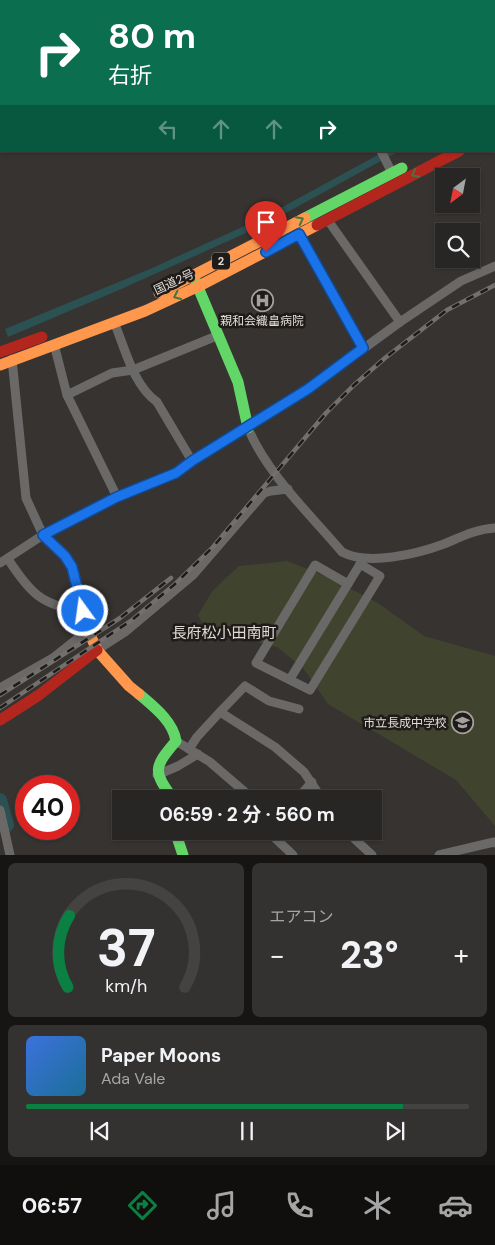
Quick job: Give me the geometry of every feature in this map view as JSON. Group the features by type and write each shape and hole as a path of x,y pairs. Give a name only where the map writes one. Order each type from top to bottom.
{"main road":[{"name":"国道2号","path":"0,365 7,354 144,301 432,152"},
{"name":"国道2号","path":"7,354 54,344 145,312 457,152"},
{"path":"193,276 199,286 238,382 248,428"},
{"path":"43,535 65,556 72,567 88,630 97,650 129,686 157,709 172,728 176,741 157,768 157,775 167,790"},
{"path":"0,720 38,695 97,650"},
{"path":"178,840 183,855"}],"street":[{"path":"381,152 392,173"},
{"path":"327,220 400,322"},
{"path":"299,234 363,348"},
{"path":"83,611 61,609 40,597 3,560 43,535 117,497 176,473 192,461 308,389 363,348 461,281 495,266"},
{"path":"114,322 133,370 149,397 157,402 192,461"},
{"path":"68,395 112,373 133,370 219,335"},
{"path":"54,344 68,395 117,497"},
{"path":"7,354 26,498 43,535"},
{"path":"248,428 255,445 288,489 342,552 361,561 380,576 310,690 256,663 315,565 348,584"},
{"path":"97,650 125,632 193,575 264,494 271,491 288,489"},
{"path":"361,561 416,552 479,530 495,528"},
{"path":"290,679 361,561"},
{"path":"0,688 53,658 88,630"},
{"path":"189,749 245,686 269,701 299,709"},
{"path":"220,712 275,747 304,772 317,790"},
{"path":"176,741 198,754 242,790"},
{"path":"157,775 178,766 198,754"},
{"path":"305,790 312,782"},
{"path":"0,810 10,853 0,850"},
{"path":"277,840 293,855"},
{"path":"356,840 372,855"},
{"path":"439,855 456,853 495,843"}],"green space":[{"path":"287,561 328,577 378,603 424,636 495,656 495,826 456,780 328,704 303,668 277,647 230,635 205,631 198,615 213,590 239,566"}],"water":[{"path":"383,152 397,152 264,225 8,337 5,329 150,269 264,217"}],"waterway":[{"path":"0,800 7,825"}],"railway":[{"path":"0,708 132,620 174,585 213,547 326,413 354,385 385,358 447,310 495,285"},
{"path":"0,695 120,618 171,578"}],"traffic: fast":[{"path":"305,218 402,168"},
{"path":"195,280 238,382 248,428"},
{"path":"139,694 162,714 174,734 176,741 163,758 158,770 167,790"},
{"path":"178,840 183,855"}],"traffic: slow":[{"path":"159,293 305,218"},
{"path":"0,365 145,311 199,286 317,225"},
{"path":"43,535 65,556 72,567 88,630 97,650 129,686 139,694"}],"traffic: jam":[{"path":"317,225 457,152"},
{"path":"0,352 42,337"},
{"path":"0,720 39,695 97,650"}],"place":[{"name":"親和会織畠病院","path":"262,300"},
{"name":"市立長成中学校","path":"463,723"}],"district":[{"name":"長府松小田南町","path":"224,633"}],"route":[{"path":"83,611 72,567 65,556 43,535 117,497 176,473 192,461 308,389 363,348 299,234 266,252"}]}
